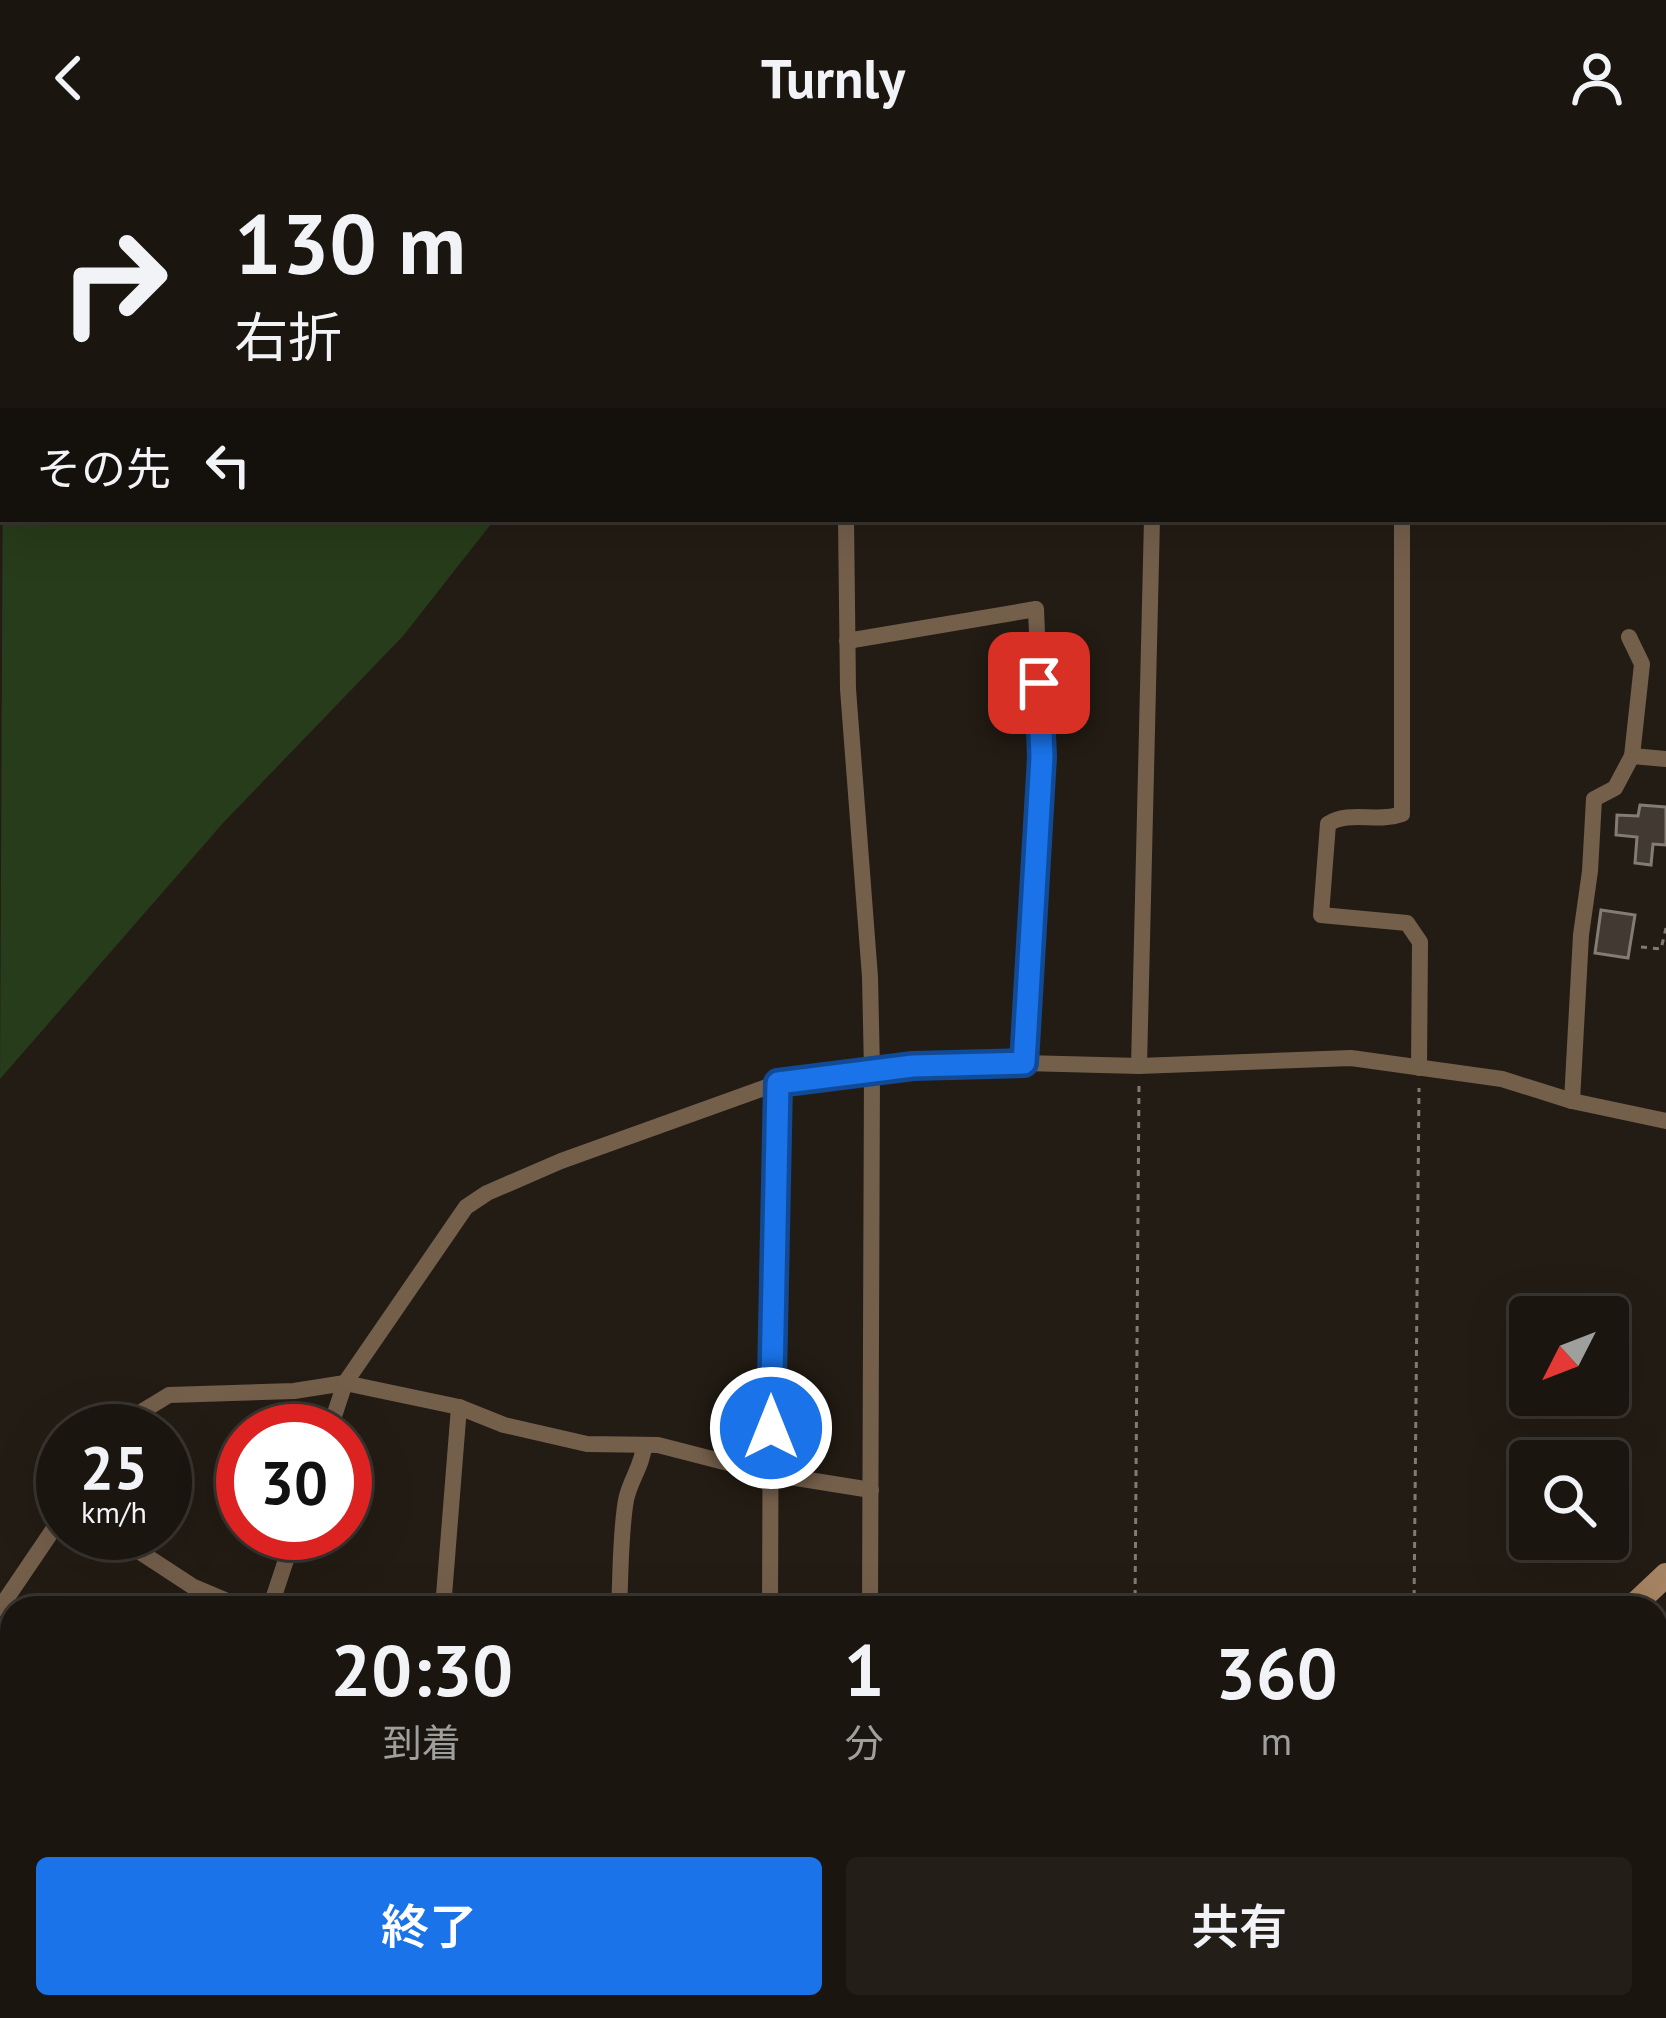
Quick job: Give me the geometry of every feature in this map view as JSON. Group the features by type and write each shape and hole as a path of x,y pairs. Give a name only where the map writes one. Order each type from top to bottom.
{"street":[{"path":"846,522 847,641 872,1070 870,1596"},
{"path":"1139,1066 1152,522"},
{"path":"1402,522 1402,814 1337,818 1328,824 1321,915 1407,923 1420,942 1419,1068"},
{"path":"847,641 1036,609 1042,757 1024,1063"},
{"path":"1572,1101 1594,799 1616,788 1632,755 1642,664 1629,638"},
{"path":"1632,755 1666,759"},
{"path":"338,1404 345,1383 466,1207 487,1192 561,1161 778,1083 872,1070 1024,1063 1139,1066 1351,1058 1502,1078 1572,1101 1666,1121"},
{"path":"770,1596 778,1083"},
{"path":"154,1404 169,1395 294,1391 345,1383 459,1407 504,1425 587,1444 658,1445 771,1474 871,1490"},
{"path":"444,1596 459,1407"},
{"path":"620,1596 626,1503 631,1480 644,1458 644,1445"},
{"path":"8,1596 36,1555"},
{"path":"152,1560 216,1596"},
{"path":"275,1596 286,1560"},
{"path":"1644,1596 1666,1575"}],"path":[{"path":"1640,947 1661,949 1666,928"},
{"path":"1135,1596 1139,1066"},
{"path":"1414,1596 1419,1068"}],"green space":[{"path":"3,522 493,522 403,636 223,823 0,1079"}],"building":[{"path":"1640,805 1666,807 1666,845 1653,844 1651,865 1635,863 1637,837 1616,835 1617,815 1638,816"},
{"path":"1601,910 1635,915 1628,958 1595,953"}],"route":[{"path":"771,1428 778,1083 913,1066 1024,1063 1042,757 1039,683"}]}
